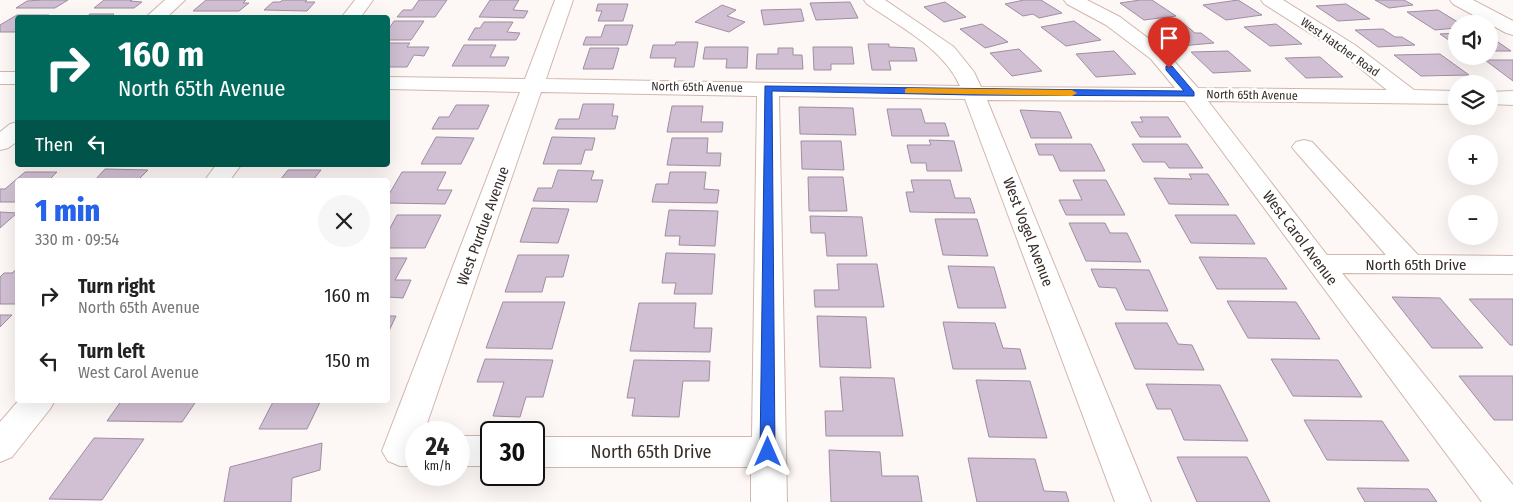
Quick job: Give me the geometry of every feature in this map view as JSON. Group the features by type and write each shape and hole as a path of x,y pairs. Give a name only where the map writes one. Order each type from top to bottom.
{"street":[{"path":"158,15 176,0"},
{"path":"352,15 364,0"},
{"name":"West Purdue Avenue","path":"418,421 564,0"},
{"name":"West Vogel Avenue","path":"873,0 947,51 964,72 1133,502"},
{"name":"West Carol Avenue","path":"1073,0 1113,21 1158,55 1191,94 1504,502"},
{"name":"West Hatcher Road","path":"1270,0 1348,49 1409,97"},
{"path":"1459,0 1513,29"},
{"path":"0,78 15,78"},
{"name":"North 65th Avenue","path":"390,83 1448,97"},
{"path":"768,88 769,502"},
{"path":"1498,98 1513,98"},
{"path":"0,144 15,132"},
{"path":"1304,147 1410,264"},
{"path":"219,178 227,167"},
{"name":"North 65th Drive","path":"1320,264 1513,265"},
{"path":"0,447 36,403"},
{"name":"North 65th Drive","path":"545,452 768,452"}],"building":[{"path":"68,0 55,8 16,8 27,1"},
{"path":"104,0 142,2 134,8 94,8"},
{"path":"206,0 246,0 243,3 249,3 239,11 193,11"},
{"path":"283,0 315,2 307,11 264,10 273,2"},
{"path":"419,0 447,0 435,17 397,17 403,10 412,10"},
{"path":"490,0 519,0 513,10 528,11 524,18 479,17"},
{"path":"1024,0 1041,0 1062,13 1039,18 1033,14 1023,16 1005,4"},
{"path":"1152,0 1176,16 1144,20 1120,3"},
{"path":"1238,0 1262,15 1226,20 1203,5"},
{"path":"1375,0 1404,0 1413,5 1389,8"},
{"path":"850,2 858,18 816,20 810,3"},
{"path":"945,2 966,17 944,22 924,7"},
{"path":"598,4 628,4 623,21 598,21 602,11 596,11"},
{"path":"1346,4 1370,19 1338,21 1316,6"},
{"path":"722,5 736,10 727,16 745,22 729,32 695,22"},
{"path":"801,9 804,21 764,25 761,10"},
{"path":"1438,10 1448,16 1448,29 1435,30 1407,12"},
{"path":"90,14 114,14 113,15 89,15"},
{"path":"15,16 15,32 0,32 0,25"},
{"path":"394,21 424,21 411,40 390,40 390,27"},
{"path":"1074,21 1101,40 1066,46 1041,27"},
{"path":"484,22 513,22 507,32 520,33 516,40 468,40 475,28 480,28"},
{"path":"982,24 1008,42 985,48 960,29"},
{"path":"1184,24 1195,33 1201,33 1214,43 1180,46 1157,27"},
{"path":"1276,24 1302,44 1270,46 1244,27"},
{"path":"605,25 633,25 627,45 583,45 586,37 601,37"},
{"path":"1383,29 1395,37 1402,37 1415,45 1378,47 1355,30"},
{"path":"1440,34 1448,34 1448,40"},
{"path":"676,42 698,42 694,67 674,67 676,58 650,58 653,45 675,45"},
{"path":"1498,42 1511,51 1498,51"},
{"path":"390,43 410,43 407,47 429,47 424,56 414,55 407,67 390,67"},
{"path":"868,44 889,44 889,47 914,48 917,61 889,61 891,70 872,70"},
{"path":"464,45 496,45 490,57 509,57 505,66 452,66"},
{"path":"705,47 748,47 747,68 726,68 727,59 703,59"},
{"path":"813,47 852,47 854,64 831,64 831,70 814,70"},
{"path":"590,48 619,48 613,69 583,69"},
{"path":"778,48 793,48 793,55 802,55 803,69 756,69 757,54 778,54"},
{"path":"1019,49 1042,71 1012,76 990,53"},
{"path":"1114,51 1136,74 1096,77 1076,54"},
{"path":"1228,51 1251,71 1213,73 1191,52"},
{"path":"1440,54 1448,60 1448,65 1455,65 1469,75 1421,76 1394,55"},
{"path":"1320,57 1343,77 1306,78 1285,58"},
{"path":"1498,60 1513,60 1513,81 1492,65 1498,65"},
{"path":"583,104 614,104 612,116 618,116 615,129 555,129 559,119 579,119"},
{"path":"456,105 489,105 478,129 432,129 439,117 449,117"},
{"path":"672,106 703,106 701,122 723,122 722,132 667,132"},
{"path":"799,107 853,108 856,135 800,134"},
{"path":"887,109 921,109 925,123 945,123 949,136 892,136"},
{"path":"1020,110 1060,112 1072,138 1031,138"},
{"path":"1140,117 1168,117 1181,137 1140,137 1131,122 1143,122"},
{"path":"436,137 474,138 461,164 421,164"},
{"path":"552,137 595,138 592,150 585,150 581,164 543,164"},
{"path":"672,138 708,138 707,153 721,153 720,166 667,165"},
{"path":"929,140 954,141 962,171 927,171 926,163 911,163 907,145 931,145"},
{"path":"801,141 841,141 844,170 802,169"},
{"path":"1035,144 1091,144 1105,171 1060,171 1053,155 1039,155"},
{"path":"1132,144 1187,144 1203,168 1169,168 1165,162 1143,162"},
{"path":"105,169 148,170 140,178 97,178"},
{"path":"288,170 321,170 315,178 282,178"},
{"path":"558,170 594,171 591,180 603,180 597,202 533,201 538,188 552,188"},
{"path":"25,172 57,172 51,178 18,178"},
{"path":"402,172 446,172 437,190 452,190 445,204 390,203 390,193"},
{"path":"670,172 706,172 704,189 719,190 717,203 652,202 656,184 668,184"},
{"path":"1189,174 1208,174 1229,205 1169,204 1154,178 1192,179"},
{"path":"808,177 843,177 847,211 809,211"},
{"path":"15,180 15,202 0,202 0,189 5,189"},
{"path":"911,180 950,180 955,198 970,198 975,213 910,212 906,192 914,192"},
{"path":"1073,180 1106,180 1125,215 1066,215 1059,200 1082,200"},
{"path":"532,208 569,209 558,243 520,242"},
{"path":"669,210 718,211 715,246 679,245 680,236 665,236"},
{"path":"0,212 15,213 15,215 0,228"},
{"path":"397,215 441,215 425,248 390,248 390,228"},
{"path":"1175,215 1236,215 1255,244 1191,243"},
{"path":"810,216 862,217 867,256 827,256 825,233 811,233"},
{"path":"935,219 977,219 988,256 943,255"},
{"path":"1069,223 1105,223 1110,233 1127,233 1141,262 1086,261"},
{"path":"666,253 715,254 712,294 674,294 676,283 662,283"},
{"path":"518,255 569,255 563,277 546,277 542,292 505,292"},
{"path":"1199,257 1266,258 1287,289 1217,289"},
{"path":"390,258 407,258 395,280 411,280 403,298 390,297"},
{"path":"837,264 877,264 884,307 815,307 814,290 839,290"},
{"path":"948,266 994,267 1006,308 958,308"},
{"path":"1091,269 1149,270 1168,311 1126,310 1116,288 1099,287"},
{"path":"15,270 15,304 0,304 0,277 4,273 12,273"},
{"path":"1392,297 1440,298 1483,348 1432,348"},
{"path":"1469,299 1513,299 1513,345 1510,345"},
{"path":"1227,301 1296,302 1320,339 1248,338"},
{"path":"503,302 565,302 552,349 486,348"},
{"path":"639,303 696,303 694,328 712,328 710,352 630,351"},
{"path":"0,315 12,315 0,327"},
{"path":"390,316 396,316 390,329"},
{"path":"817,316 866,317 871,368 820,367"},
{"path":"943,322 995,323 1003,348 1020,349 1026,369 953,369"},
{"path":"1115,323 1167,323 1178,344 1192,345 1204,370 1135,369"},
{"path":"485,359 553,360 543,397 526,397 520,417 493,416 504,382 477,382"},
{"path":"1271,359 1338,360 1362,397 1293,396"},
{"path":"634,360 710,361 709,381 683,381 679,417 632,416 635,398 627,398"},
{"path":"1459,376 1513,376 1513,420 1494,420"},
{"path":"840,377 894,378 903,436 826,436 825,411 843,411"},
{"path":"976,380 1030,381 1047,438 989,437"},
{"path":"1146,384 1220,385 1248,441 1184,440 1171,409 1157,409"},
{"path":"120,403 195,403 182,422 107,421"},
{"path":"272,403 320,403 307,429 259,429"},
{"path":"1304,420 1382,421 1409,461 1327,460"},
{"path":"94,438 144,439 102,500 49,499"},
{"path":"322,443 320,470 292,478 291,502 224,502 230,467"},
{"path":"829,450 880,452 882,476 918,476 922,502 831,502"},
{"path":"1177,457 1247,457 1270,502 1197,502"},
{"path":"968,458 1035,459 1044,491 1066,492 1069,502 977,502"},
{"path":"1357,488 1428,489 1437,502 1365,502"}],"slow traffic":[{"path":"908,91 1072,93"}],"route":[{"path":"768,452 768,88 1191,94 1169,68"}]}
